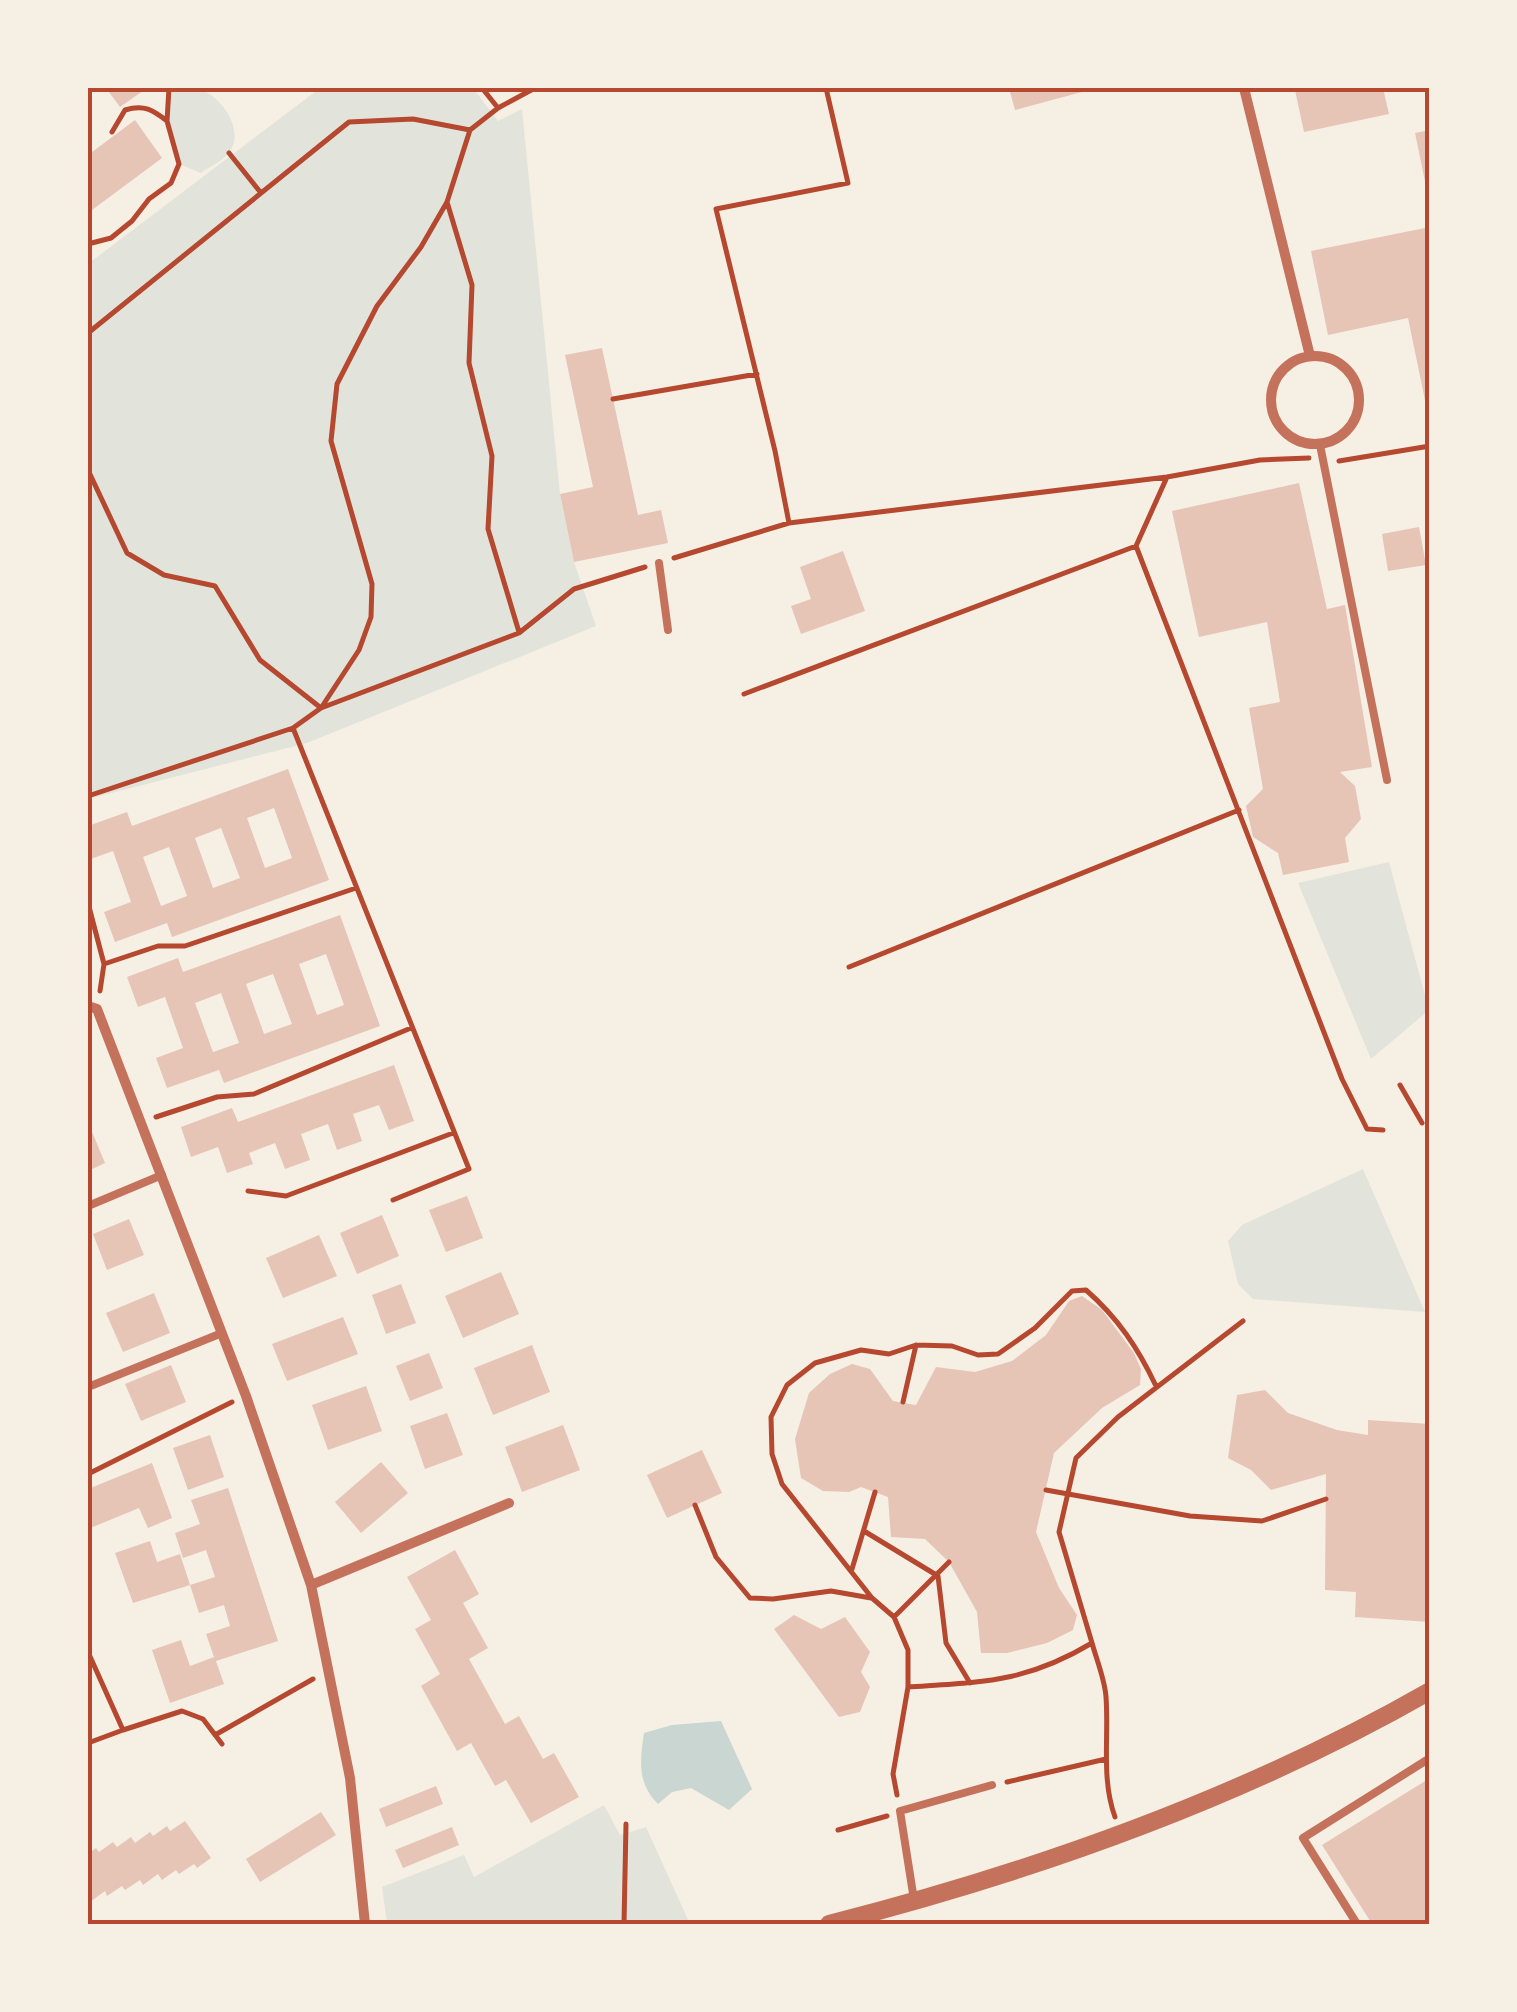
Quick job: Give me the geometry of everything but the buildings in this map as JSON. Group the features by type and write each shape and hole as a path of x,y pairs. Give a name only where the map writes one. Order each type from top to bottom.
{"street":[{"path":"1244,88 1310,356"},
{"path":"1310,356 1327,357 1342,365 1354,379 1359,395 1358,412 1350,428 1337,439 1320,445 1288,436 1276,422 1271,406 1272,388 1280,373 1293,362 1310,356"},
{"path":"92,1008 142,1122 222,1332 311,1585 356,1820 365,1924"},
{"path":"311,1585 509,1503"},
{"path":"829,1924 914,1902 1121,1835 1253,1779 1430,1691"}],"lane":[{"path":"1320,445 1387,780"},
{"path":"659,563 668,630"},
{"path":"88,1206 162,1176"},
{"path":"88,1387 222,1332"},
{"path":"1357,1924 1303,1838 1430,1758"},
{"path":"914,1902 900,1811 992,1785"}],"path":[{"path":"88,244 111,238 132,221 148,199 172,184 180,164 168,122 170,88"},
{"path":"482,88 498,108"},
{"path":"321,708 359,650 371,616 372,584 331,442 337,384 377,306 421,247 447,202 470,130 498,108 535,88"},
{"path":"788,523 757,374 716,210 848,183 826,88"},
{"path":"112,132 125,110 136,106 152,109 168,122"},
{"path":"88,333 349,122 413,118 470,130"},
{"path":"229,153 261,193"},
{"path":"447,202 472,285 468,363 492,456 488,529 519,633"},
{"path":"613,399 757,374"},
{"path":"88,796 293,728 321,708 519,633 574,589 788,523 1167,477 1260,460 1324,457 1343,462 1430,446"},
{"path":"88,470 127,554 164,575 216,586 260,660 321,708"},
{"path":"744,694 1136,546 1167,477"},
{"path":"1136,546 1342,1079 1367,1129 1383,1130"},
{"path":"293,728 469,1168 393,1200"},
{"path":"850,967 1238,810"},
{"path":"104,964 158,946 185,946 356,888"},
{"path":"88,903 104,964 92,1008"},
{"path":"142,1122 217,1096 254,1094 411,1028"},
{"path":"1400,1085 1422,1123"},
{"path":"248,1191 286,1196 453,1133"},
{"path":"838,1830 900,1811 892,1774 908,1688 908,1650 894,1617 872,1598 782,1484 772,1454 771,1417 787,1385 815,1362 861,1350 888,1354 916,1345 952,1346 978,1355 998,1354 1035,1328 1072,1292 1086,1290 1118,1322 1140,1352 1156,1386"},
{"path":"1121,1835 1109,1802 1106,1693 1059,1532 1066,1495 1076,1458 1118,1417 1243,1321"},
{"path":"903,1402 916,1345"},
{"path":"88,1474 190,1420 246,1396"},
{"path":"1046,1490 1190,1516 1262,1521 1326,1500"},
{"path":"852,1569 875,1492"},
{"path":"695,1505 716,1557 750,1598 831,1591 872,1598"},
{"path":"864,1532 938,1576"},
{"path":"894,1617 949,1562"},
{"path":"938,1576 946,1643 970,1683"},
{"path":"908,1688 1004,1680 1056,1665 1092,1643"},
{"path":"88,1652 123,1730"},
{"path":"215,1735 330,1669"},
{"path":"88,1743 182,1711 203,1719 222,1744"},
{"path":"992,1785 1106,1759"},
{"path":"624,1924 626,1824"}],"shaded area":[{"path":"196,88 210,95 225,109 234,128 233,147 222,160 201,173 179,164 167,121 170,91"},
{"path":"320,88 473,88 498,121 522,109 560,494 574,562 596,626 307,743 88,799 88,264"},
{"path":"1389,862 1429,1010 1371,1059 1298,883"},
{"path":"1363,1169 1425,1312 1253,1299 1238,1284 1228,1241 1242,1225"},
{"path":"721,1721 752,1789 729,1810 691,1788 672,1792 658,1804 643,1780 644,1733 672,1725"},
{"path":"604,1805 620,1835 646,1827 690,1924 387,1924 382,1887 464,1855 474,1877"}]}
